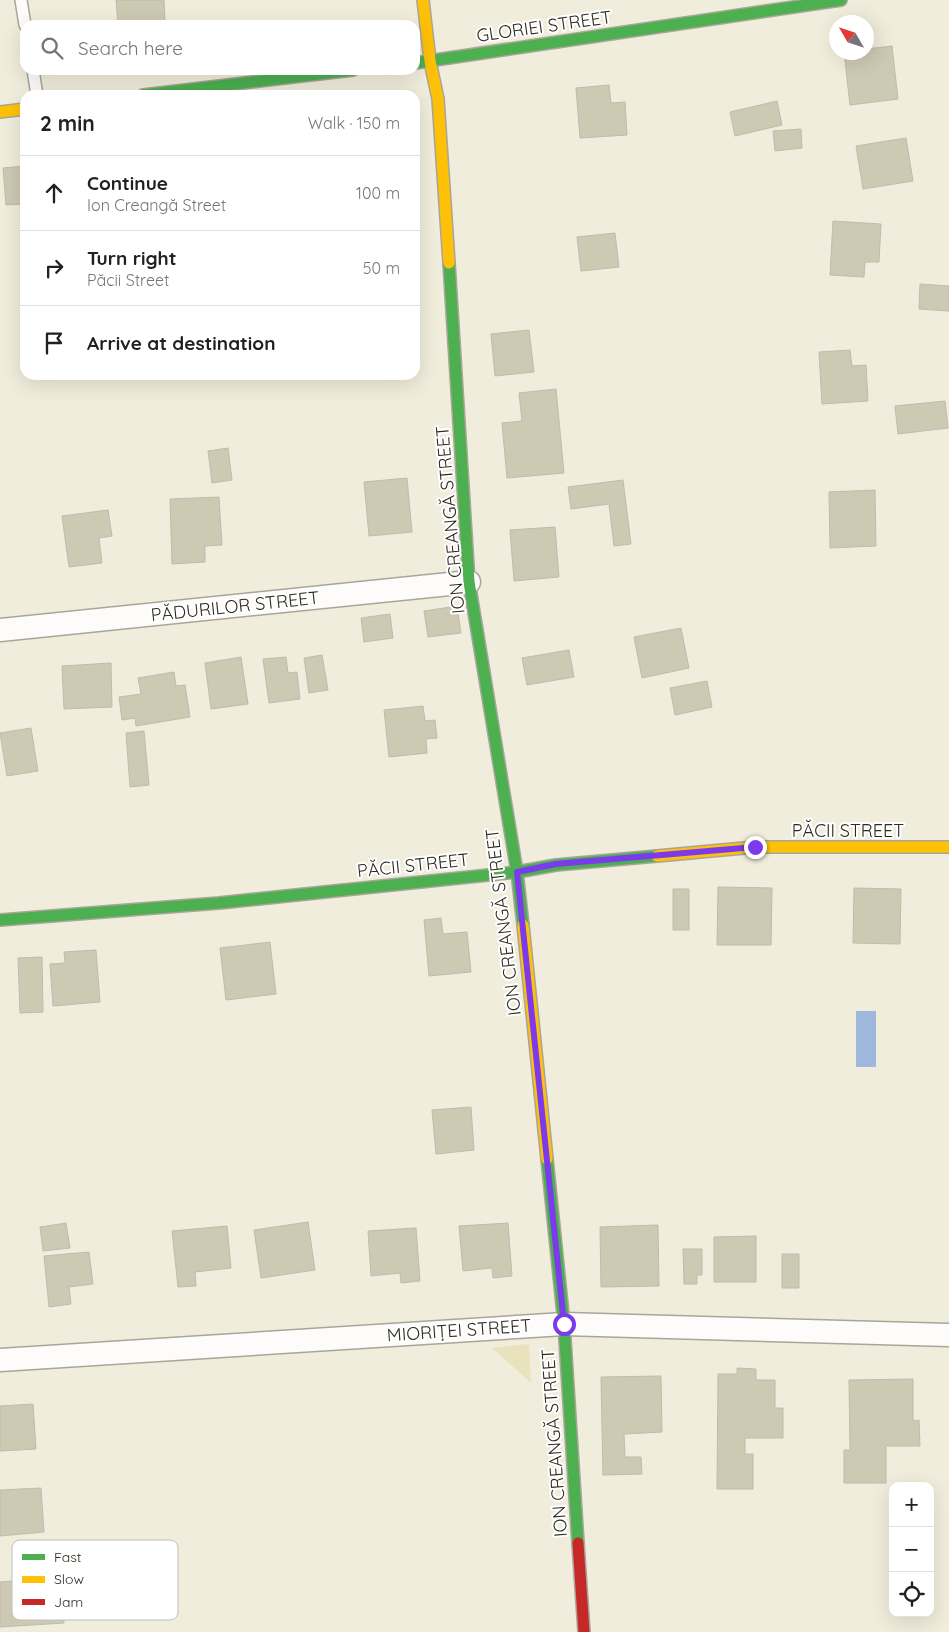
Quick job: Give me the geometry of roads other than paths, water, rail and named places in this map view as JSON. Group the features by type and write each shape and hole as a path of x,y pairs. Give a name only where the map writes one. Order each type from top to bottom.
{"street":[{"path":"423,0 430,61"},
{"name":"GLORIEI STREET","path":"420,62 841,0"},
{"name":"ION CREANGĂ STREET","path":"430,61 438,99 470,582 517,872 564,1324 584,1632"},
{"path":"185,90 311,75"},
{"path":"0,112 20,110"},
{"name":"PĂDURILOR STREET","path":"0,630 470,582"},
{"name":"PĂCII STREET","path":"0,920 219,903 517,872 556,864 755,847 949,847"},
{"name":"MIORIȚEI STREET","path":"0,1360 564,1324 949,1334"}],"lane":[{"path":"21,0 24,20"},
{"path":"34,75 36,90"}],"water":[{"path":"856,1011 876,1011 876,1067 856,1067"}]}
